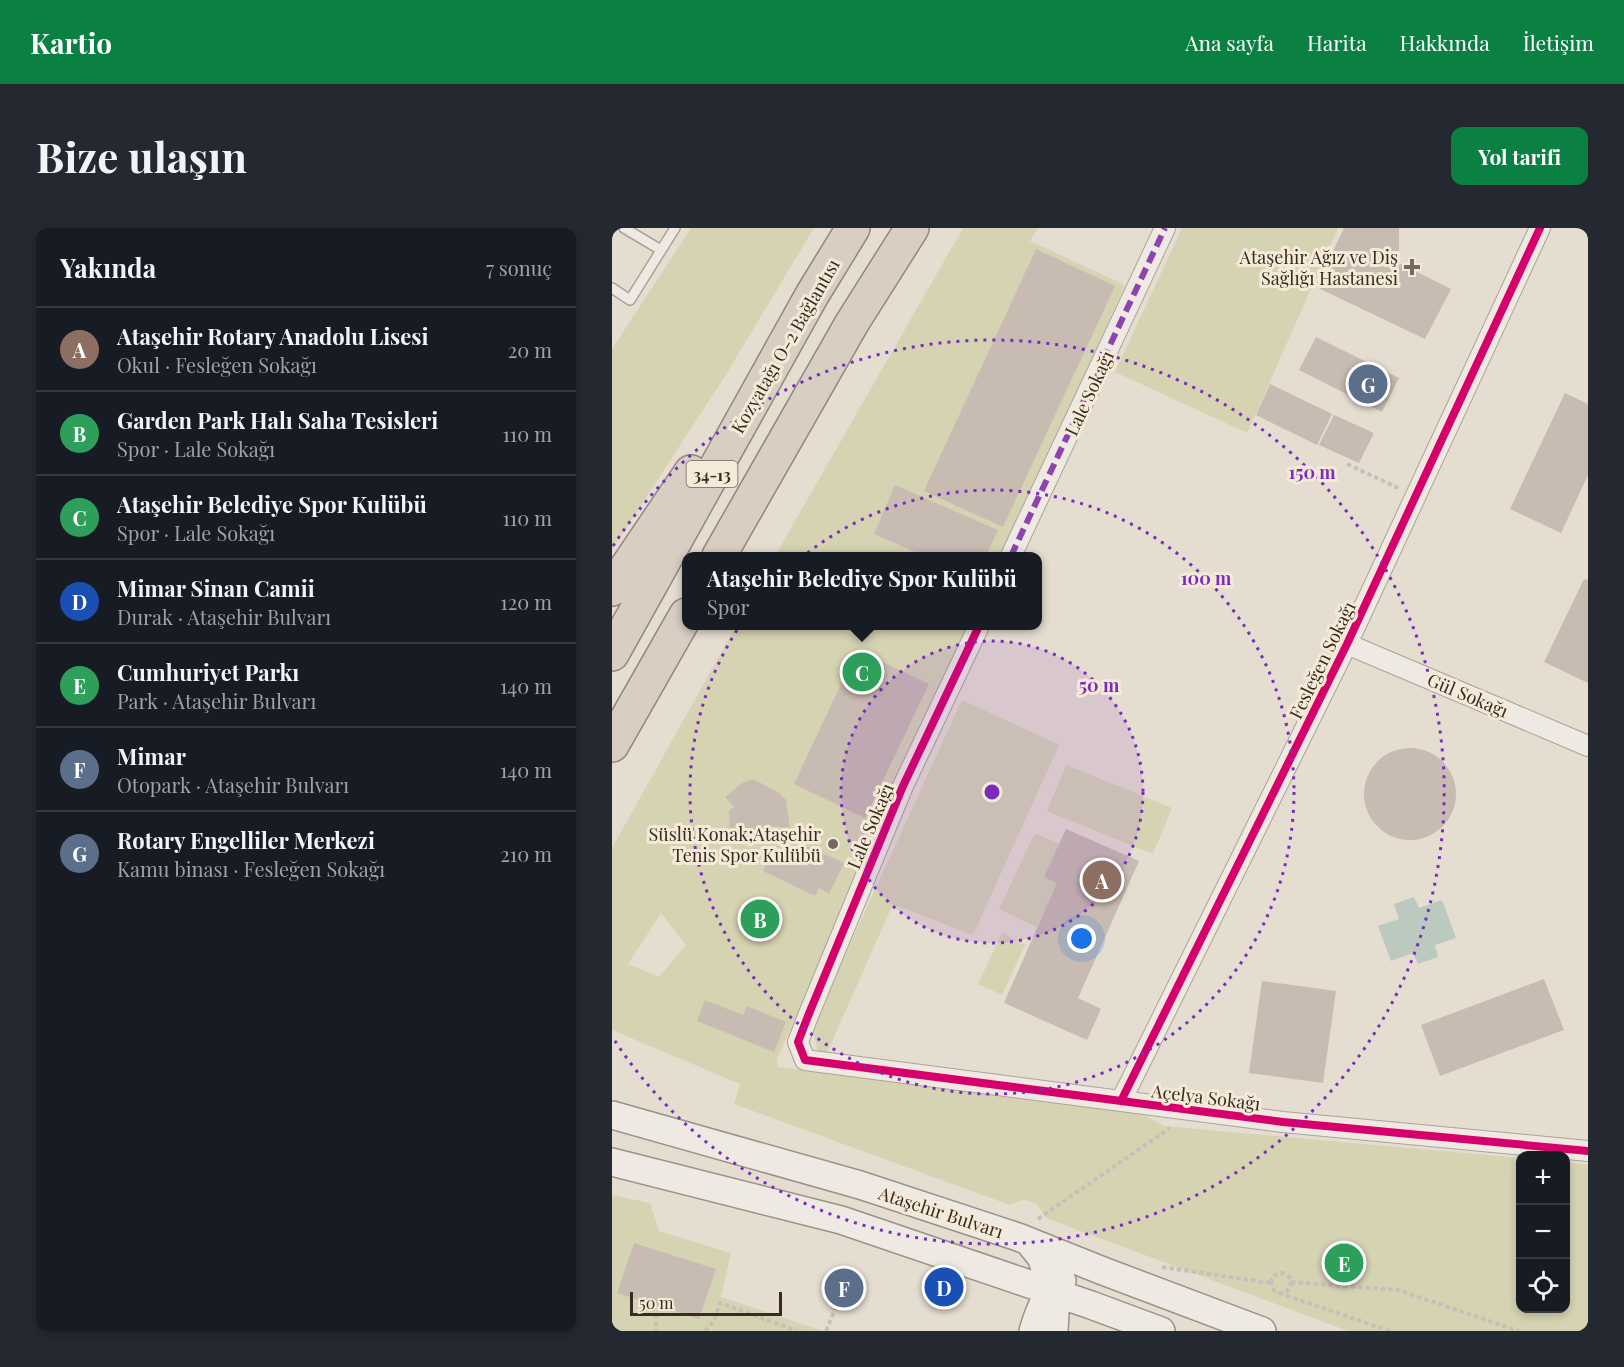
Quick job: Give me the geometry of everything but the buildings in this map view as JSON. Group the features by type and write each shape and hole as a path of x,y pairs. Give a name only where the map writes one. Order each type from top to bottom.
{"highway":[{"name":"Kozyatağı O-2 Bağlantısı","path":"612,654 812,295 853,228"},
{"name":"34-13","path":"722,552 852,323 912,228"},
{"path":"612,589 812,295"},
{"path":"613,743 682,624"}],"main road":[{"name":"Ataşehir Bulvarı","path":"612,1116 1030,1232 1103,1271 1262,1331"},
{"path":"612,1162 841,1221 1161,1331"},
{"path":"1030,1232 1047,1274 1056,1312 1054,1331"},
{"path":"1033,1331 1040,1307 1050,1291 1070,1273 1103,1271"},
{"path":"1001,1275 1032,1308 1033,1331"},
{"path":"1065,1331 1101,1309"}],"street":[{"name":"Lale Sokağı","path":"1013,552 1165,228"},
{"name":"Fesleğen Sokağı","path":"1121,1101 1347,644 1540,228"},
{"name":"Lale Sokağı","path":"798,1042 903,786 977,630"},
{"name":"Gül Sokağı","path":"1347,644 1588,746"},
{"name":"Açelya Sokağı","path":"798,1042 805,1059 1283,1122 1588,1151"}],"lane":[{"path":"624,228 661,250"},
{"path":"612,288 630,300 675,228"}],"path":[{"path":"1347,464 1415,496"},
{"path":"1030,1232 1195,1110"},
{"path":"1154,1266 1271,1283"},
{"path":"1390,1331 1279,1293 1273,1289 1271,1283 1273,1276 1279,1273 1286,1274 1292,1282 1398,1290 1519,1331"},
{"path":"1279,1293 1288,1290 1292,1282"},
{"path":"826,1331 844,1288"},
{"path":"705,1331 714,1321 720,1303 797,1331"},
{"path":"656,1314 656,1331"}],"shaded area":[{"path":"691,228 814,228 727,373 612,550 612,349"},
{"path":"963,228 1038,228 1030,241 1125,285 1005,552 777,552"},
{"path":"1182,228 1338,228 1247,433 1115,372"},
{"path":"734,630 970,630 777,1059 778,1067 1135,1110 1164,1126 1516,1158 1516,1313 1570,1313 1570,1163 1588,1165 1588,1331 1348,1331 1046,1218 1037,1204 1024,1199 1010,1205 734,1104 740,1084 612,1030 612,848","holes":["661,913 686,945 659,977 628,964"]},
{"path":"962,700 1059,745 973,935 893,904 827,1053 818,1052 812,1027"},
{"path":"1066,765 1172,808 1153,854 1047,811"},
{"path":"1035,833 1073,850 1037,927 999,909"},
{"path":"1414,897 1419,908 1442,900 1456,938 1435,945 1438,957 1418,964 1413,953 1391,961 1378,926 1399,919 1394,904"},
{"path":"1002,933 1025,945 1002,995 978,984"},
{"path":"612,1195 650,1203 659,1231 731,1253 721,1297 823,1331 612,1331"}],"marked path":[{"path":"1013,552 1165,228"}],"cycle path":[{"path":"1121,1101 1347,644 1540,228"},
{"path":"977,630 903,786 808,1016 798,1042 805,1060 1283,1122 1588,1151"}],"place":[{"name":"Ataşehir Ağız ve Diş Sağlığı Hastanesi","path":"1412,267"},
{"name":"Rotary Engelliler Merkezi","path":"1368,384"},
{"name":"Ataşehir Belediye Spor Kulübü","path":"862,672"},
{"name":"Süslü Konak;Ataşehir Tenis Spor Kulübü","path":"833,844"},
{"name":"Ataşehir Rotary Anadolu Lisesi","path":"1102,880"},
{"name":"Garden Park Halı Saha Tesisleri","path":"760,919"},
{"name":"Cumhuriyet Parkı","path":"1344,1263"},
{"name":"Mimar Sinan Camii","path":"944,1287"},
{"name":"Mimar","path":"844,1288"}]}
